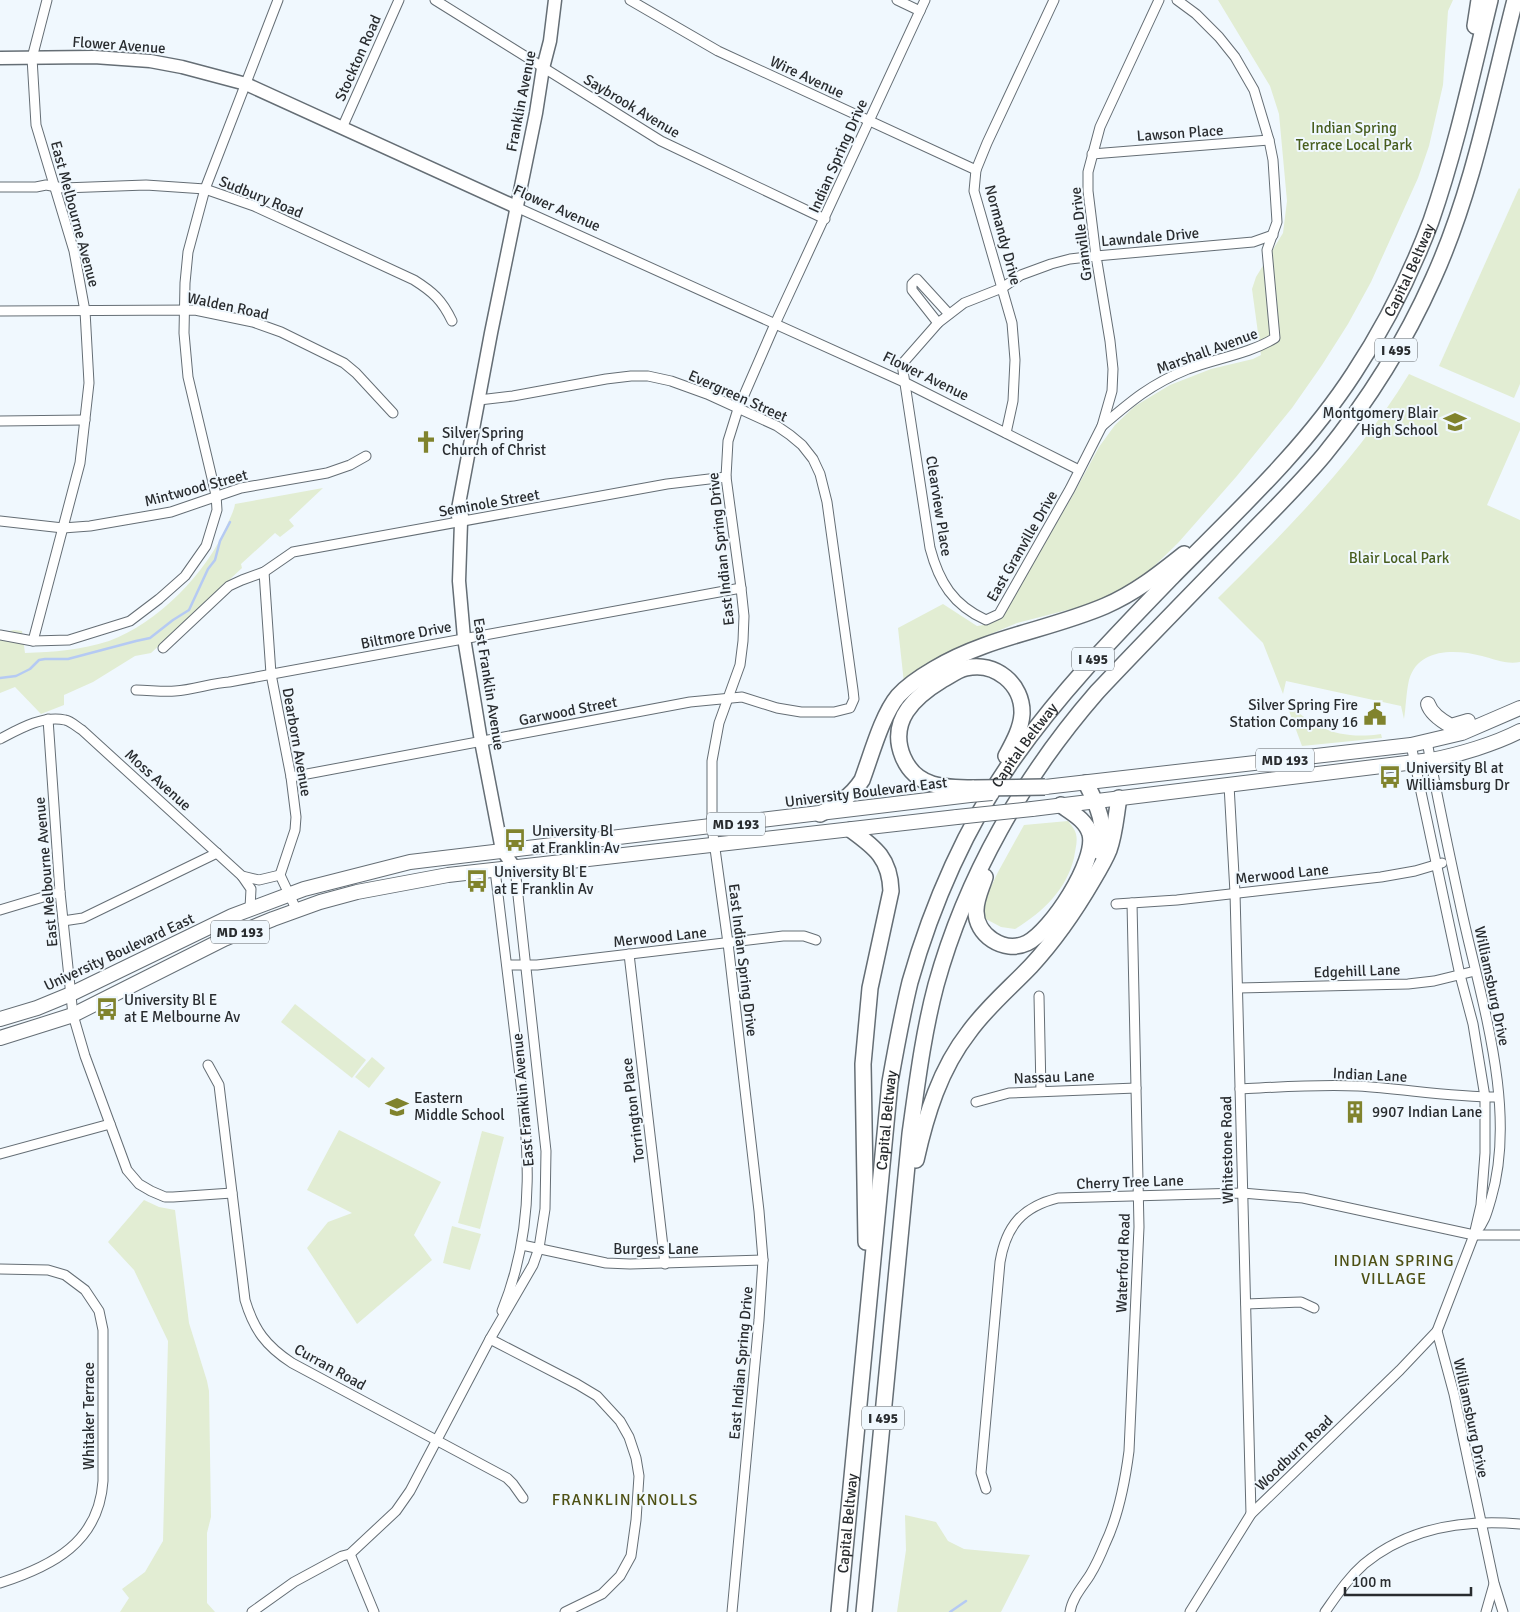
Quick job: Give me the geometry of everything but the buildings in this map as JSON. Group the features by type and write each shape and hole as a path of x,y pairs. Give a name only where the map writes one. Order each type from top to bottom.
{"highway":[{"path":"1459,122 1479,0"},
{"name":"Capital Beltway","path":"839,1612 890,1082 910,982 935,906 955,860 982,809 1011,761 1040,722 1111,640 1264,484 1303,441 1338,396 1363,358 1390,310 1430,222 1459,122 1490,0"},
{"name":"Capital Beltway","path":"864,1612 910,1134 920,1057 936,985 960,914 979,870 1008,816 1048,752 1080,712 1130,657 1281,502 1323,456 1358,410 1387,366 1413,322 1434,278 1453,230 1468,182 1514,0"},
{"path":"820,814 842,802 856,789 862,780 890,708 909,686 940,666 988,643 1104,607 1124,598 1142,587 1181,556 1264,484"},
{"path":"955,860 981,804 1016,735 1022,714 1022,704 1012,683 1005,676 996,670 975,667 955,672 918,697 903,716 899,743 902,756 908,766 922,780 934,786 972,792 1044,787"},
{"path":"1085,894 1097,865 1103,834 1103,823 1095,800 1086,783"},
{"path":"901,1225 924,1126 936,1089 949,1063 968,1033 985,1012 1053,941 1085,894 1108,852 1113,836 1118,798"},
{"path":"1008,816 985,876 976,910 977,923 984,933 998,943 1015,946 1027,943 1051,920 1072,889 1088,856 1090,836 1087,827 1079,818 1061,805"},
{"path":"852,830 871,844 880,854 891,878 891,891 870,988 864,1046 864,1148 868,1309"}],"main road":[{"path":"1428,704 1429,708 1436,715 1452,726 1474,719 1494,719"},
{"name":"MD 193","path":"1044,787 1411,745 1462,732 1520,708"},
{"name":"MD 193","path":"0,1038 73,1015 224,939 296,910 339,897 396,884 448,875 1032,809 1431,760 1448,757 1500,740 1520,731"},
{"name":"University Boulevard East","path":"0,1019 37,1008 71,994 250,908 362,873 410,862 820,814 972,792"}],"street":[{"name":"East Melbourne Avenue","path":"33,641 80,463 89,383 86,311 74,251 36,125 32,58 47,0"},
{"path":"0,635 33,641 69,640 130,621 185,576 206,546 217,510 216,495 188,377 184,310 188,252 205,189 278,0"},
{"name":"Stockton Road","path":"342,128 399,0"},
{"name":"Saybrook Avenue","path":"435,0 660,141 825,219"},
{"name":"Franklin Avenue","path":"516,207 550,41 555,0"},
{"name":"Wire Avenue","path":"630,0 718,51 976,170"},
{"path":"896,0 920,11"},
{"name":"Indian Spring Drive","path":"775,324 925,0"},
{"name":"Normandy Drive","path":"1006,433 1014,401 1015,360 1012,323 974,191 976,170 1054,0"},
{"name":"Granville Drive","path":"1079,470 1102,426 1112,391 1113,370 1096,256 1088,191 1088,172 1100,127 1159,0"},
{"path":"1177,0 1196,14 1219,36 1235,57 1254,90 1270,140 1273,160 1277,222 1273,235"},
{"name":"Flower Avenue","path":"0,58 94,57 150,61 182,67 246,84 906,383 1079,470"},
{"name":"Lawson Place","path":"1092,154 1270,140"},
{"name":"Sudbury Road","path":"0,187 36,187 46,185 63,188 146,185 205,189 254,206 414,280 433,293 445,307 452,321"},
{"name":"East Franklin Avenue","path":"252,1612 294,1582 342,1556 350,1554 396,1510 410,1491 490,1339 534,1265 539,1248 545,1209 546,1151 515,868 502,850 464,638 459,581 461,522 464,509 461,495 516,207"},
{"name":"Lawndale Drive","path":"906,383 902,364 938,323 964,303 1002,288 1021,275 1070,259 1253,242 1273,235"},
{"name":"Marshall Avenue","path":"1102,426 1135,397 1151,386 1189,369 1264,345 1275,338 1267,250 1273,235"},
{"path":"938,323 912,290 912,284 917,279 949,314"},
{"name":"Walden Road","path":"0,311 195,310 253,322 282,332 330,355 356,373 393,413"},
{"name":"East Indian Spring Drive","path":"732,1612 763,1260 728,943 712,827 712,761 719,723 740,665 744,641 741,588 726,476 728,441 738,408 775,324"},
{"name":"Evergreen Street","path":"479,400 606,379 648,376 671,381 738,408 777,426 796,440 813,459 820,474 827,502 853,690 854,699 850,708"},
{"name":"Clearview Place","path":"906,383 930,548 935,567 953,597 964,608 978,616"},
{"path":"0,421 84,420"},
{"name":"Mintwood Street","path":"0,521 63,528 90,526 170,512 241,488 327,473 350,465 366,456"},
{"name":"East Granville Drive","path":"978,616 986,620 999,614 1079,470"},
{"name":"Seminole Street","path":"163,648 229,586 260,573 293,552 667,484 726,476"},
{"name":"Dearborn Avenue","path":"260,573 271,674 291,777 296,818 296,830 280,875"},
{"name":"Biltmore Drive","path":"136,690 176,692 215,683 229,682 741,588"},
{"name":"Garwood Street","path":"291,777 690,702 742,697 777,708 800,712 834,712 850,708"},
{"name":"East Melbourne Avenue","path":"48,719 60,892 73,1015 85,1056 127,1170 138,1184 166,1197 232,1192"},
{"path":"0,739 24,726 48,719"},
{"name":"Moss Avenue","path":"48,719 66,720 82,730 242,876 251,889 250,908"},
{"name":"Williamsburg Drive","path":"1427,741 1494,1060 1500,1110 1499,1163 1496,1184 1484,1222 1474,1235"},
{"name":"Williamsburg Drive","path":"1411,745 1460,975 1473,1024 1485,1097 1485,1143 1481,1205 1474,1235 1437,1331 1454,1394 1480,1522 1494,1583 1503,1612"},
{"name":"Whitestone Road","path":"1229,785 1238,988 1251,1514"},
{"name":"East Franklin Avenue","path":"490,1339 503,1308 522,1245 527,1209 528,1159 521,1080 495,870 502,850"},
{"path":"63,921 83,918 217,853"},
{"name":"Merwood Lane","path":"1116,904 1177,900 1381,876 1415,871 1451,861"},
{"path":"242,876 259,880 280,875 296,910"},
{"path":"0,910 60,892"},
{"name":"Waterford Road","path":"1070,1612 1074,1600 1107,1542 1126,1476 1139,1227 1132,903"},
{"name":"Merwood Lane","path":"507,966 525,966 783,936 804,936 816,940"},
{"name":"Torrington Place","path":"629,954 665,1264"},
{"name":"Edgehill Lane","path":"1238,988 1408,984 1434,981 1475,972"},
{"path":"1039,996 1041,1091"},
{"name":"Curran Road","path":"208,1065 219,1085 245,1300 251,1320 262,1337 279,1355 292,1363 507,1478 514,1484 523,1498"},
{"name":"Indian Lane","path":"1240,1089 1294,1086 1356,1086 1498,1097"},
{"name":"Nassau Lane","path":"976,1102 1009,1093 1136,1088"},
{"path":"0,1154 110,1124"},
{"name":"Cherry Tree Lane","path":"986,1488 981,1473 1000,1262 1008,1232 1024,1213 1034,1206 1058,1198 1242,1193 1303,1198 1474,1235 1520,1235"},
{"name":"Burgess Lane","path":"522,1245 606,1263 665,1264 763,1260"},
{"name":"Whitaker Terrace","path":"0,1269 48,1270 65,1275 85,1290 99,1311 103,1330 103,1481 102,1497 94,1518 76,1544 56,1560 0,1583"},
{"path":"1246,1304 1301,1302 1314,1308"},
{"name":"Woodburn Road","path":"1190,1612 1251,1514 1400,1370 1437,1331"},
{"path":"490,1339 597,1396 620,1421 629,1438 636,1458 639,1476 631,1556 620,1576 602,1594 575,1610 565,1612"},
{"path":"1325,1612 1352,1576 1364,1564 1384,1550 1414,1535 1430,1529 1464,1523 1520,1524"},
{"path":"350,1554 374,1612"},
{"path":"1486,1612 1494,1583"}],"green space":[{"name":"Indian Spring Terrace Local Park","path":"1218,0 1453,0 1448,11 1443,85 1429,146 1418,178 1371,282 1348,324 1292,408 1236,477 1178,543 1146,574 1106,600 1017,623 962,646 922,669 904,683 898,628 943,604 977,626 990,624 1001,617 1099,447 1115,425 1135,406 1170,385 1211,369 1253,359 1261,355 1252,289 1256,277 1283,233 1287,201 1279,114 1270,86"},
{"path":"1519,188 1520,384 1514,398 1439,366"},
{"name":"Blair Local Park","path":"1409,374 1520,423 1520,430 1487,505 1520,520 1520,662 1505,662 1460,652 1439,653 1429,656 1414,669 1409,680 1404,719 1401,706 1286,681 1283,694 1263,643 1218,598 1296,519 1345,464 1389,405"},
{"path":"323,488 289,520 294,526 280,537 275,533 241,564 242,568 151,653 135,656 93,682 64,695 64,705 41,714 15,687 0,693 0,633 14,630 22,631 25,653 88,647 127,633 163,609 194,578 218,543 235,504"},
{"path":"1285,700 1306,718 1328,730 1340,734 1353,735 1381,734 1382,738 1302,746"},
{"path":"1068,821 1075,830 1077,837 1074,858 1065,880 1052,899 1044,908 1015,929 1001,927 984,918 984,901 1024,825"},
{"path":"295,1004 366,1060 352,1078 281,1022"},
{"path":"372,1057 385,1068 369,1088 355,1077"},
{"path":"339,1130 441,1182 414,1235 432,1260 357,1324 307,1248 328,1222 352,1213 307,1190"},
{"path":"482,1131 504,1137 480,1229 458,1223"},
{"path":"144,1200 159,1207 175,1210 189,1323 209,1391 211,1517 207,1533 207,1603 215,1612 120,1612 129,1598 122,1589 145,1572 163,1541 168,1341 134,1270 108,1242"},
{"path":"452,1226 481,1234 470,1270 443,1263"},
{"path":"905,1515 936,1522 948,1541 964,1549 1030,1555 1001,1612 897,1612 906,1550"}],"waterway":[{"path":"0,678 16,676 30,669 39,660 68,659 150,638 189,610 208,569 215,560 220,541 230,522"},
{"path":"950,1612 966,1601"}],"place":[{"name":"Montgomery Blair High School","path":"1455,422"},
{"name":"Silver Spring Church of Christ","path":"426,442"},
{"name":"Silver Spring Fire Station Company 16","path":"1375,714"},
{"name":"University Bl at Williamsburg Dr","path":"1390,777"},
{"name":"University Bl at Franklin Av","path":"515,840"},
{"name":"University Bl E at E Franklin Av","path":"477,881"},
{"name":"University Bl E at E Melbourne Av","path":"107,1009"},
{"name":"Eastern Middle School","path":"397,1107"},
{"name":"9907 Indian Lane","path":"1355,1112"}],"district":[{"name":"INDIAN SPRING VILLAGE","path":"1394,1270"},
{"name":"FRANKLIN KNOLLS","path":"625,1500"}]}
